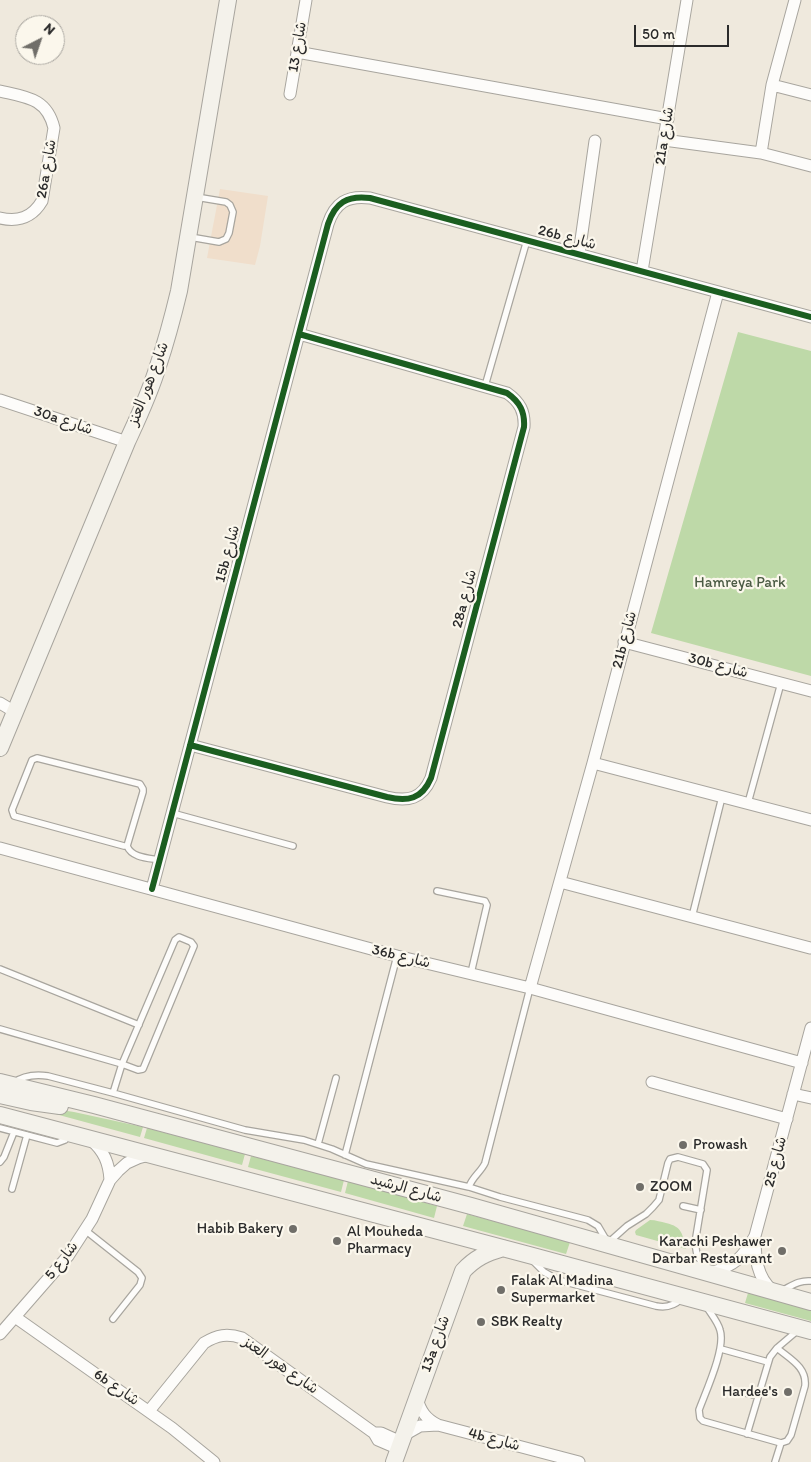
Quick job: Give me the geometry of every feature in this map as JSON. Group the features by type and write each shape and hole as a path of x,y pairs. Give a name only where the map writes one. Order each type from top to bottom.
{"main road":[{"name":"شارع هور العنز","path":"0,748 158,368 179,291 228,0"},
{"name":"شارع الرشيد","path":"3,1087 31,1102 72,1107 94,1105 608,1244 811,1302"},
{"path":"0,1115 806,1330"},
{"name":"13a شارع","path":"400,1447 463,1271 479,1256 504,1248"}],"street":[{"name":"شارع 13","path":"290,94 306,0"},
{"name":"21a شارع","path":"642,271 687,0"},
{"path":"761,153 772,85 795,0"},
{"path":"297,52 668,119"},
{"path":"772,85 811,95"},
{"name":"26a شارع","path":"0,91 31,98 40,103 52,118 54,128 42,201 38,209 23,219 0,218"},
{"path":"664,140 761,153 811,166"},
{"path":"579,254 595,141"},
{"name":"26b شارع","path":"328,224 330,215 336,208 343,202 360,196 811,317"},
{"name":"15b شارع","path":"152,889 328,224"},
{"name":"21b شارع","path":"530,988 593,762 718,292"},
{"name":"28a شارع","path":"190,744 394,799 404,800 413,798 421,793 431,778 524,428 524,417 521,407 507,392 298,334"},
{"name":"30a شارع","path":"0,400 127,442"},
{"name":"30b شارع","path":"624,642 811,691"},
{"path":"0,703 15,712"},
{"path":"593,762 811,820"},
{"name":"36b شارع","path":"0,848 397,956 530,988 802,1062"},
{"path":"560,882 810,948"},
{"name":"شارع 25","path":"710,1273 724,1269 734,1263 743,1255 755,1236 811,1028"},
{"path":"652,1082 787,1119"},
{"path":"793,1094 811,1098"},
{"path":"89,1139 98,1146 105,1156 110,1180"},
{"name":"شارع 5","path":"0,1334 68,1256 85,1230 110,1180 118,1170 127,1163 149,1155"},
{"path":"755,1236 759,1270 763,1280 775,1292"},
{"name":"6b شارع","path":"15,1317 149,1411 214,1462"},
{"name":"شارع هور العنز","path":"149,1411 204,1343 222,1335 232,1335 242,1338 374,1433 378,1440 400,1447"},
{"name":"4b شارع","path":"416,1398 424,1414 430,1421 438,1425 556,1459 580,1462"},
{"name":"4b شارع","path":"400,1447 420,1426 438,1425"}],"lane":[{"path":"188,237 223,241 228,236 231,226 233,212 230,204 195,197"},
{"path":"485,386 527,240"},
{"path":"748,804 781,683"},
{"path":"127,846 14,816 12,810 32,760 39,758 140,784 144,789 127,846 136,855 160,860"},
{"path":"692,917 722,796"},
{"path":"172,813 294,846"},
{"path":"437,891 485,901 487,905 471,973"},
{"path":"0,1029 122,1064 140,1070 143,1069 194,948 193,943 179,937 175,940 122,1064 113,1092"},
{"path":"345,1155 397,956"},
{"path":"0,969 139,1025"},
{"path":"469,1187 471,1181 481,1171 485,1163 530,988"},
{"path":"3,1087 18,1079 38,1075 113,1092 245,1130 318,1144 366,1164 469,1187 588,1220 598,1226 608,1244 627,1226 662,1201 668,1163 670,1160 678,1157 703,1164 707,1170 695,1243 697,1254 702,1264 710,1273"},
{"path":"318,1144 336,1078"},
{"path":"0,1128 57,1143 65,1140 69,1134"},
{"path":"0,1162 4,1157 14,1132"},
{"path":"12,1189 27,1136"},
{"path":"682,1206 700,1210"},
{"path":"85,1230 138,1272 142,1278 140,1285 113,1319"},
{"path":"775,1292 797,1282 811,1281"},
{"path":"704,1302 719,1326 721,1349 699,1410 700,1418 703,1421 781,1443 790,1439 806,1386 806,1380 802,1370 777,1348"},
{"path":"748,1434 770,1357 777,1348 806,1330"},
{"path":"721,1349 768,1362"},
{"path":"709,1381 716,1384"},
{"path":"746,1393 758,1396"},
{"path":"775,1462 781,1443"}],"shaded area":[{"path":"220,189 268,196 255,265 207,258"}],"green space":[{"name":"Hamreya Park","path":"738,332 811,351 811,676 651,633"},
{"path":"48,1108 143,1127 140,1137 48,1112"},
{"path":"147,1128 245,1154 242,1165 144,1138"},
{"path":"251,1156 344,1180 341,1192 248,1167"},
{"path":"348,1181 437,1206 434,1218 345,1193"},
{"path":"467,1214 570,1242 566,1254 463,1226"},
{"path":"650,1220 672,1225 679,1229 686,1249 636,1235 636,1230"},
{"path":"748,1293 811,1310 811,1321 745,1303"}],"cycle path":[{"path":"152,889 328,224 338,206 348,199 370,198 811,317"},
{"path":"190,745 387,797 401,799 408,799 419,795 431,778 524,427 524,417 518,404 507,393 299,334"}],"place":[{"name":"Prowash","path":"683,1145"},
{"name":"ZOOM","path":"640,1187"},
{"name":"Habib Bakery","path":"293,1229"},
{"name":"Al Mouheda Pharmacy","path":"337,1241"},
{"name":"Karachi Peshawer Darbar Restaurant","path":"782,1251"},
{"name":"Falak Al Madina Supermarket","path":"501,1290"},
{"name":"SBK Realty","path":"481,1322"},
{"name":"Hardee's","path":"788,1392"}]}
